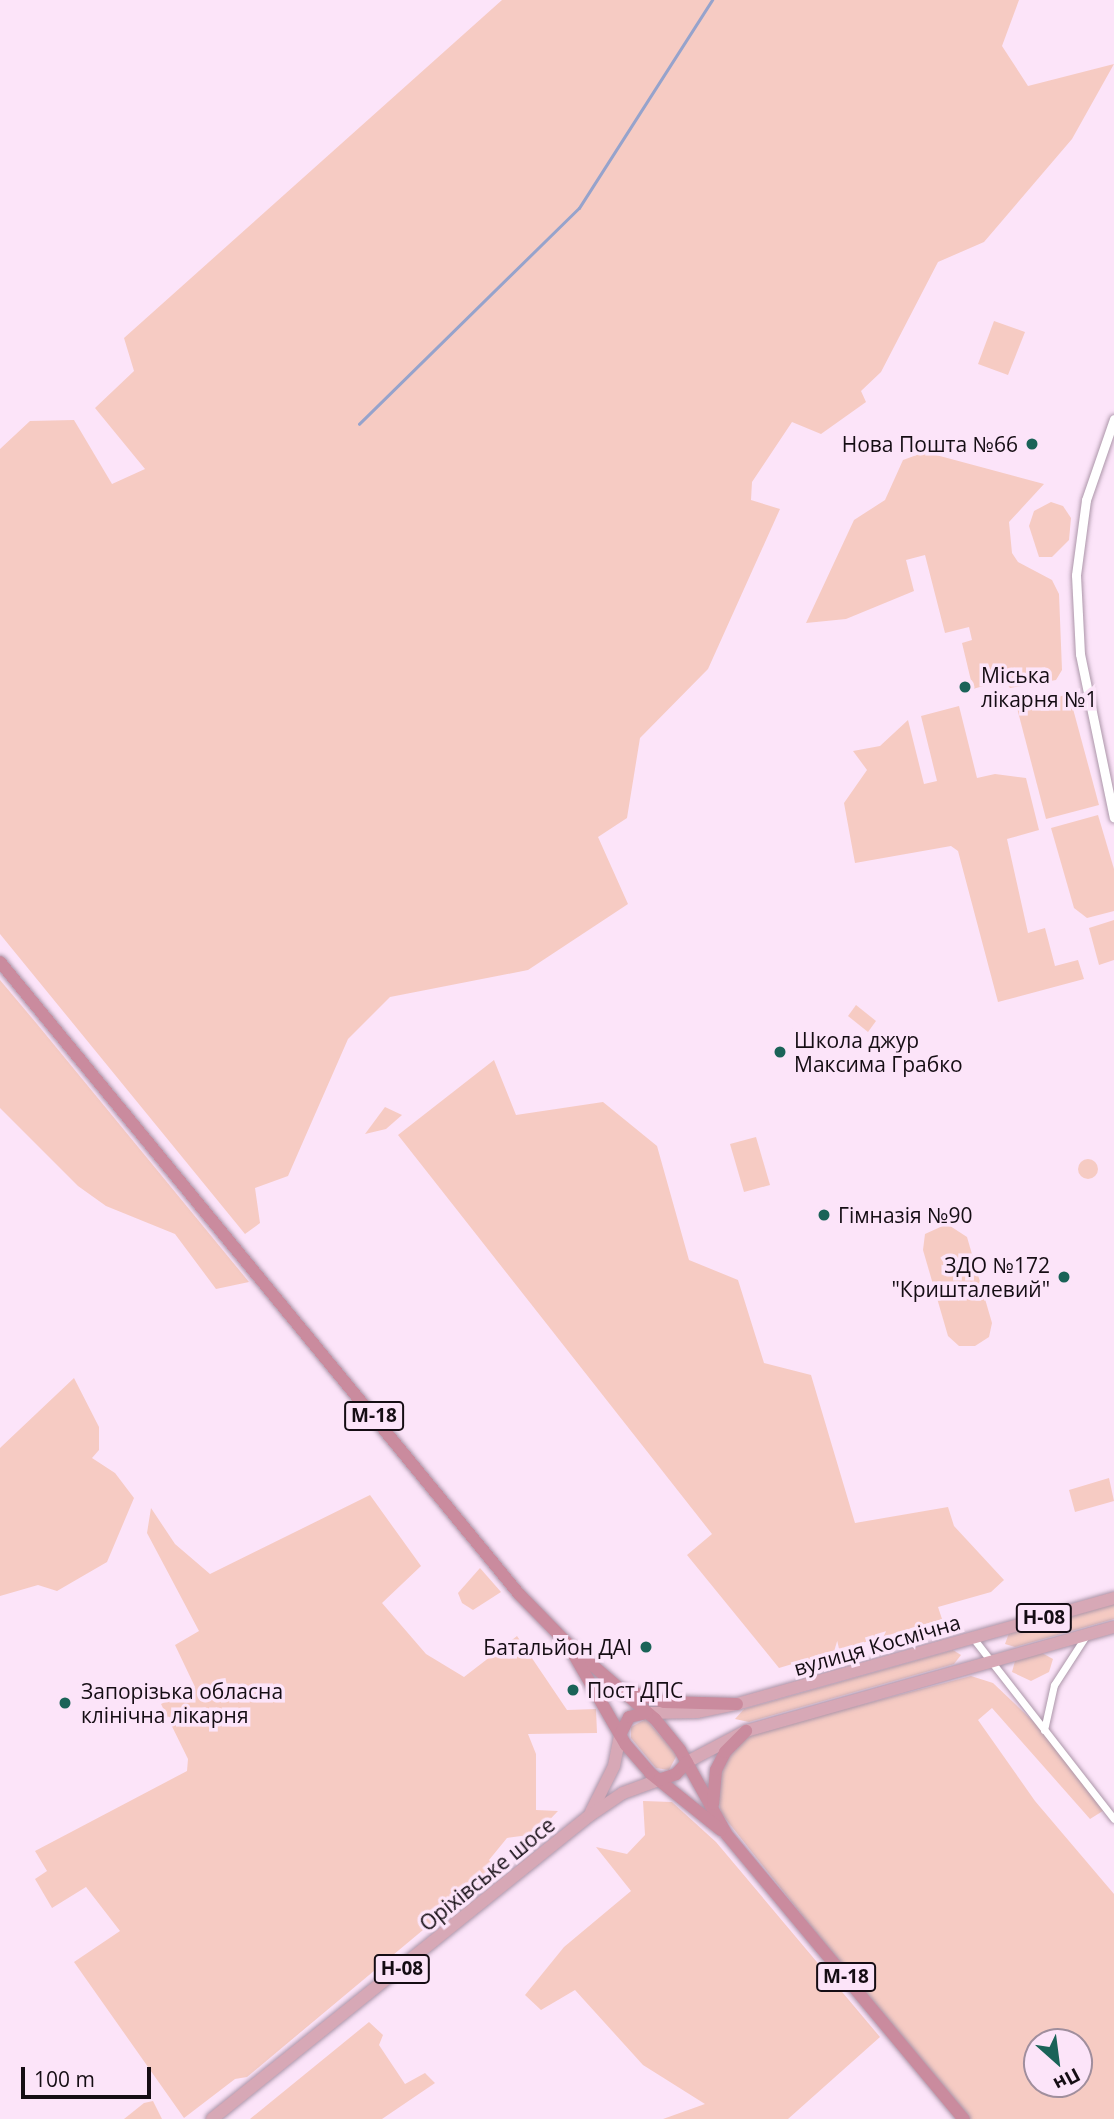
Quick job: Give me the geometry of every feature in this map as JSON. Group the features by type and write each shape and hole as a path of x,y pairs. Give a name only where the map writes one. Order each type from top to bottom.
{"highway":[{"name":"М-18","path":"0,962 519,1594 568,1644 647,1713 687,1762 727,1835 964,2119"},
{"name":"М-18","path":"568,1644 620,1735 659,1780 727,1835"},
{"path":"616,1688 664,1702 737,1704"},
{"path":"620,1735 629,1717 647,1713"},
{"path":"713,1811 716,1770 725,1752 746,1731"},
{"name":"Н-08","path":"659,1780 676,1774 687,1762"}],"main road":[{"name":"вулиця Космічна","path":"647,1713 697,1712 737,1704 1114,1598"},
{"name":"Н-08","path":"687,1762 746,1731 988,1660 1114,1627"},
{"name":"Оріхівське шосе","path":"589,1816 614,1766 620,1735"},
{"name":"Оріхівське шосе","path":"212,2119 589,1816 623,1793 659,1780"}],"street":[{"path":"1114,419 1086,500 1076,575 1080,654 1114,818"},
{"path":"1044,1730 1054,1685 1087,1634"},
{"path":"973,1638 1114,1819"}],"shaded area":[{"path":"502,0 1019,0 1002,46 1028,86 1114,64 1072,139 984,242 938,262 881,372 861,391 866,402 821,434 792,422 752,482 751,500 780,509 708,669 640,738 627,818 598,837 628,904 528,970 390,997 348,1039 288,1176 255,1188 260,1223 245,1234 0,934 0,449 30,421 74,420 112,484 145,469 95,408 134,371 124,338"},
{"path":"994,321 1025,332 1008,375 978,364"},
{"path":"925,452 1044,484 1009,522 1012,553 1018,562 1052,580 1059,594 1062,670 1056,680 1010,688 1004,680 973,689 962,643 972,640 969,627 945,633 925,555 906,560 914,591 846,619 806,623 854,520 885,500 903,460"},
{"path":"1051,502 1063,506 1071,518 1069,540 1052,557 1039,557 1029,526 1034,511"},
{"path":"1069,694 1099,805 1046,819 1017,708"},
{"path":"959,706 977,778 995,774 1026,778 1039,830 1007,839 1028,933 1045,928 1055,966 1078,960 1084,979 998,1002 958,851 951,846 855,863 844,803 867,770 853,751 880,746 908,720 924,784 937,781 921,716"},
{"path":"1098,815 1114,869 1114,911 1087,918 1074,908 1051,828"},
{"path":"1114,920 1114,960 1099,965 1089,928"},
{"path":"0,980 249,1282 216,1289 175,1234 106,1206 78,1186 0,1108"},
{"path":"856,1005 876,1021 868,1032 848,1016"},
{"path":"494,1060 516,1115 603,1102 657,1146 689,1260 738,1280 764,1363 811,1375 855,1523 948,1507 954,1526 1004,1580 991,1592 938,1607 942,1619 779,1668 687,1555 712,1534 398,1135"},
{"path":"385,1107 402,1115 386,1129 365,1134"},
{"path":"756,1137 770,1185 744,1192 730,1144"},
{"path":"1084,1159 1092,1159 1098,1169 1092,1179 1084,1179 1078,1173 1078,1165"},
{"path":"947,1224 967,1237 992,1323 989,1337 975,1346 959,1346 948,1336 923,1250 925,1234"},
{"path":"74,1378 99,1427 99,1450 92,1458 115,1473 134,1498 107,1562 57,1591 38,1585 0,1596 0,1448"},
{"path":"1109,1478 1114,1501 1075,1512 1069,1490"},
{"path":"370,1495 421,1566 382,1603 426,1654 464,1677 517,1636 567,1710 596,1709 597,1733 528,1734 536,1754 536,1810 558,1811 536,1834 507,1838 489,1860 496,1869 247,2077 235,2079 184,2118 74,1962 120,1931 86,1887 52,1908 35,1879 47,1871 35,1851 187,1771 188,1759 161,1704 195,1687 175,1645 199,1631 147,1533 151,1508 175,1544 210,1574"},
{"path":"480,1568 501,1592 473,1610 462,1603 458,1593"},
{"path":"1114,1603 1114,1619 1015,1647 1005,1644 1009,1633"},
{"path":"953,1650 961,1655 954,1664 749,1722 735,1719 744,1709"},
{"path":"1042,1653 1053,1659 1049,1672 1031,1681 1012,1672 1015,1661"},
{"path":"971,1676 993,1683 1036,1724 1106,1809 1090,1819 992,1708 978,1720 1035,1801 1114,1894 1114,2119 964,2119 721,1813 716,1789 719,1769 732,1748 753,1733"},
{"path":"646,1719 677,1755 669,1770 656,1768 631,1738 631,1727"},
{"path":"643,1801 672,1802 716,1842 880,2037 788,2119 663,2119 705,2104 643,2065 575,1990 541,2010 525,1995 564,1947 631,1891 596,1847 627,1854 645,1835"},
{"path":"369,2022 383,2035 379,2045 405,2084 425,2073 435,2083 382,2119 250,2119"},
{"path":"153,2101 162,2119 124,2119 144,2103"}],"waterway":[{"path":"359,424 579,208 712,0"}],"place":[{"name":"Нова Пошта №66","path":"1032,444"},
{"name":"Міська лікарня №1","path":"965,687"},
{"name":"Школа джур Максима Грабко","path":"780,1052"},
{"name":"Гімназія №90","path":"824,1215"},
{"name":"ЗДО №172 \"Кришталевий\"","path":"1064,1277"},
{"name":"Батальйон ДАI","path":"646,1647"},
{"name":"Пост ДПС","path":"573,1690"},
{"name":"Запорізька обласна клінічна лікарня","path":"65,1703"}]}
